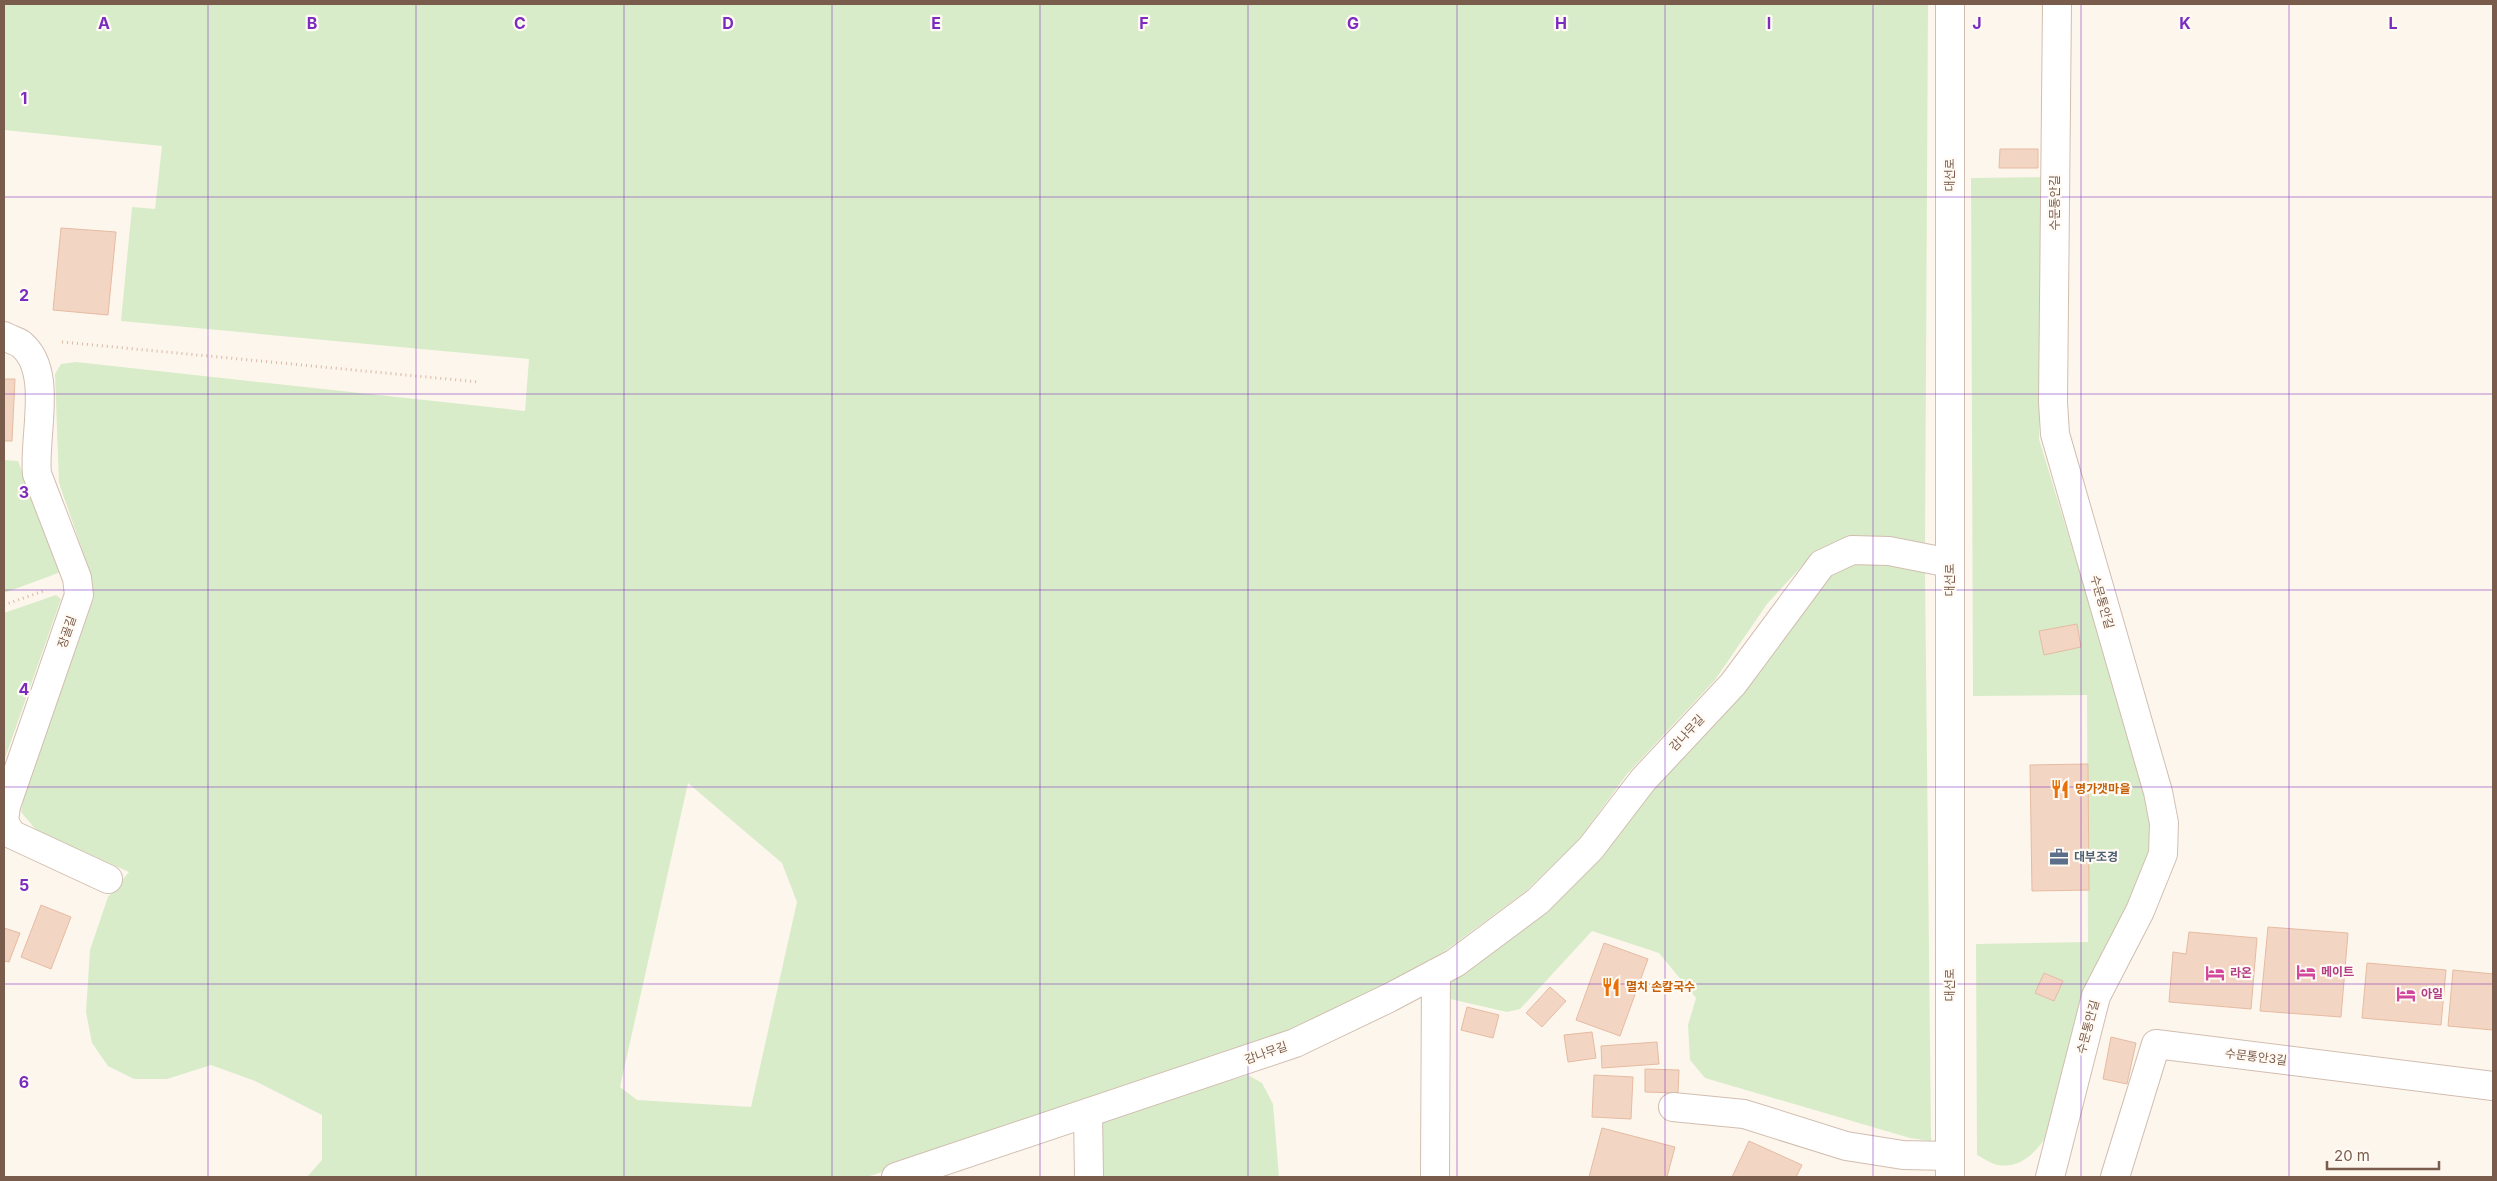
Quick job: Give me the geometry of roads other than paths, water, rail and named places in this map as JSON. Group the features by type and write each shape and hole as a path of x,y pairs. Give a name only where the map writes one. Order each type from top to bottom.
{"street":[{"name":"대선로","path":"1673,1107 1744,1114 1846,1146 1950,1167 1950,4"},
{"name":"수문통안길","path":"2050,1177 2096,996 2154,879 2163,854 2164,823 2158,792 2055,434 2053,392 2057,4"},
{"name":"장골길","path":"4,336 21,344 35,362 40,382 35,456 36,474 77,578 79,595 6,806 4,821 11,834 108,879"},
{"name":"감나무길","path":"896,1177 1295,1043 1455,963 1538,900 1591,848 1643,780 1733,684 1822,564 1852,550 1890,551 1950,564"},
{"path":"1435,1177 1436,973"},
{"name":"수문통안3길","path":"2115,1177 2156,1044 2493,1086"},
{"path":"1088,1113 1089,1177"}],"place":[{"name":"명가갯마을","path":"2060,789"},
{"name":"대부조경","path":"2059,857"},
{"name":"메이트","path":"2306,972"},
{"name":"라온","path":"2215,973"},
{"name":"멸치 손칼국수","path":"1611,987"},
{"name":"아일","path":"2406,994"}]}
